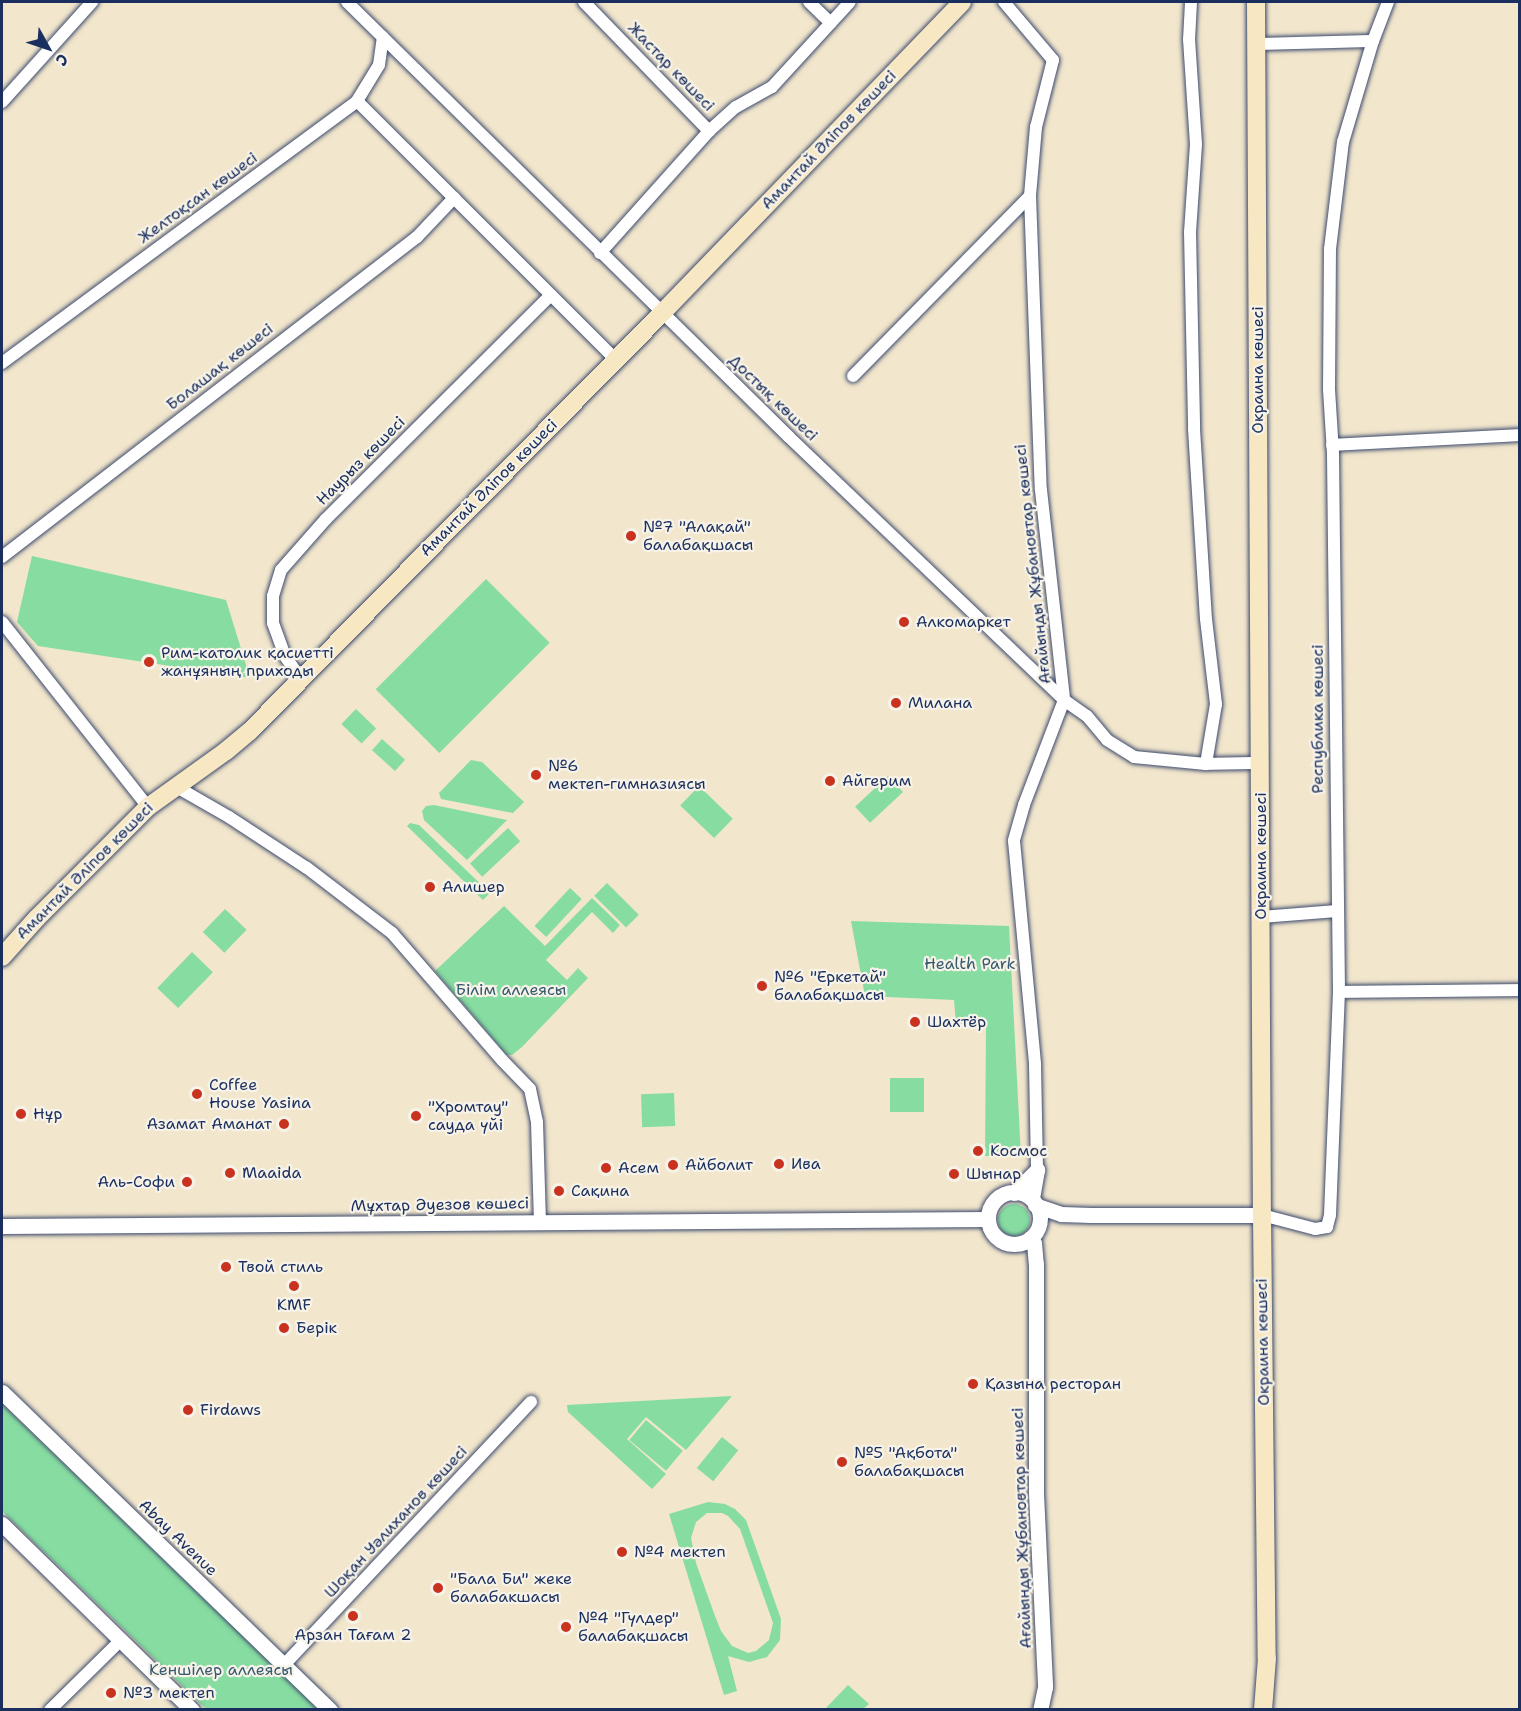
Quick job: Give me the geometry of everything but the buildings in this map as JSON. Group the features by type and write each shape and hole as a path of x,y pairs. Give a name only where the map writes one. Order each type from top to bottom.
{"main road":[{"name":"Амантай Әліпов көшесі","path":"2,957 37,918 148,807 234,744 300,680 662,313 962,2"},
{"name":"Окраина көшесі","path":"1256,2 1262,1215 1267,1647 1263,1710"}],"street":[{"path":"2,102 92,2"},
{"name":"Достық көшесі","path":"347,2 600,253 1064,700 1087,716 1119,750 1134,757 1206,764 1260,763"},
{"name":"Жастар көшесі","path":"584,2 709,131"},
{"path":"809,2 831,23"},
{"path":"600,253 709,131 736,107 772,87 850,2"},
{"name":"Ағайынды Жұбановтар көшесі","path":"1004,2 1053,60 1036,127 1030,196 1041,490 1064,700 1024,805 1014,841 1035,1065 1037,1170"},
{"path":"1191,2 1189,39 1196,144 1190,232 1194,429 1206,619 1216,704 1206,764"},
{"name":"Республика көшесі","path":"1262,1215 1315,1229 1327,1227 1330,1215 1339,992 1332,445 1329,390 1330,249 1343,142 1373,42 1388,2"},
{"name":"Желтоқсан көшесі","path":"2,363 357,100 379,65 382,37"},
{"path":"1257,44 1373,42"},
{"path":"357,100 616,360"},
{"path":"853,376 1030,196"},
{"name":"Болашақ көшесі","path":"2,557 417,237 454,198"},
{"name":"Наурыз көшесі","path":"300,680 285,656 273,623 273,596 281,570 326,519 551,295"},
{"path":"1332,445 1520,435"},
{"path":"2,622 148,807"},
{"path":"175,786 229,817 315,873 392,933 530,1089 537,1122 540,1221"},
{"path":"1261,917 1337,911"},
{"path":"1339,992 1520,990"},
{"path":"1037,1170 1014,1193 998,1198 992,1204 988,1219 995,1237 1004,1242 1015,1244 1030,1238 1039,1222 1061,1214 1262,1215"},
{"path":"1037,1170 1033,1202 1039,1222"},
{"path":"1014,1193 1061,1214"},
{"name":"Мұхтар Әуезов көшесі","path":"2,1226 988,1219"},
{"name":"Ағайынды Жұбановтар көшесі","path":"1030,1238 1034,1243 1036,1264 1036,1493 1045,1687 1040,1710"},
{"name":"Abay Avenue","path":"2,1392 330,1710"},
{"name":"Шоқан Уәлиханов көшесі","path":"284,1665 531,1402"},
{"path":"2,1524 192,1710"},
{"path":"50,1710 121,1640"}],"green space":[{"path":"32,556 226,600 250,678 38,646 17,622"},
{"path":"486,579 550,643 439,753 376,689"},
{"path":"356,709 376,728 362,744 341,724"},
{"path":"382,739 405,760 395,771 372,750"},
{"path":"471,760 482,762 524,802 513,813 441,799 439,793"},
{"path":"888,776 903,792 870,823 855,807"},
{"path":"699,786 733,819 714,838 680,805"},
{"path":"434,805 507,820 467,860 424,820 422,811 426,806"},
{"path":"410,823 419,825 490,893 483,900 407,826"},
{"path":"508,828 520,841 482,877 470,863"},
{"path":"607,883 639,915 626,928 594,896"},
{"path":"570,888 582,899 546,937 535,926"},
{"name":"Білім аллеясы","path":"592,898 620,925 613,933 592,912 546,960 567,980 578,968 588,978 522,1047 512,1055 507,1055 435,971 504,906 545,946"},
{"path":"225,909 247,930 224,953 203,932"},
{"name":"Health Park","path":"851,921 1009,926 1021,1156 985,1156 986,1025 956,1024 954,1000 865,996"},
{"path":"192,952 213,972 178,1008 157,988"},
{"path":"890,1078 924,1078 924,1112 890,1112"},
{"path":"674,1093 675,1126 642,1127 641,1094"},
{"path":"1014,1204 1025,1209 1030,1220 1025,1231 1014,1236 1003,1231 998,1220 1003,1209"},
{"path":"732,1396 686,1450 646,1417 627,1439 666,1474 652,1489 568,1412 567,1405"},
{"name":"Кеншілер аллеясы","path":"2,1404 318,1709 206,1709 2,1511"},
{"path":"646,1420 683,1451 666,1471 629,1440"},
{"path":"722,1437 738,1450 713,1481 697,1468"},
{"path":"708,1502 725,1504 735,1509 746,1520 781,1619 780,1640 767,1657 749,1662 728,1656 737,1691 724,1695 669,1514","holes":["707,1513 722,1513 740,1529 773,1623 769,1640 756,1651 748,1653 732,1646 721,1631 696,1563 691,1538 696,1522"]},
{"path":"848,1685 869,1704 863,1709 825,1709"}],"place":[{"name":"№7 \"Алақай\" балабақшасы","path":"631,536"},
{"name":"Алкомаркет","path":"904,622"},
{"name":"Рим-католик қасиетті жанұяның приходы","path":"149,662"},
{"name":"Милана","path":"896,703"},
{"name":"№6 мектеп-гимназиясы","path":"536,775"},
{"name":"Айгерим","path":"830,781"},
{"name":"Алишер","path":"430,887"},
{"name":"№6 \"Еркетай\" балабақшасы","path":"762,986"},
{"name":"Шахтёр","path":"915,1022"},
{"name":"Coffee House Yasina","path":"197,1094"},
{"name":"Нұр","path":"21,1114"},
{"name":"\"Хромтау\" сауда үйі","path":"416,1116"},
{"name":"Азамат Аманат","path":"284,1124"},
{"name":"Космос","path":"978,1151"},
{"name":"Ива","path":"779,1164"},
{"name":"Айболит","path":"673,1165"},
{"name":"Асем","path":"606,1168"},
{"name":"Maaida","path":"230,1173"},
{"name":"Шынар","path":"954,1174"},
{"name":"Аль-Софи","path":"187,1182"},
{"name":"Сақина","path":"559,1191"},
{"name":"Твой стиль","path":"226,1267"},
{"name":"KMF","path":"294,1286"},
{"name":"Берік","path":"284,1328"},
{"name":"Қазына ресторан","path":"973,1384"},
{"name":"Firdaws","path":"188,1410"},
{"name":"№5 \"Ақбота\" балабақшасы","path":"842,1462"},
{"name":"№4 мектеп","path":"622,1552"},
{"name":"\"Бала Би\" жеке балабакшасы","path":"438,1588"},
{"name":"Арзан Тағам 2","path":"353,1616"},
{"name":"№4 \"Гүлдер\" балабақшасы","path":"566,1627"},
{"name":"№3 мектеп","path":"111,1693"}]}
